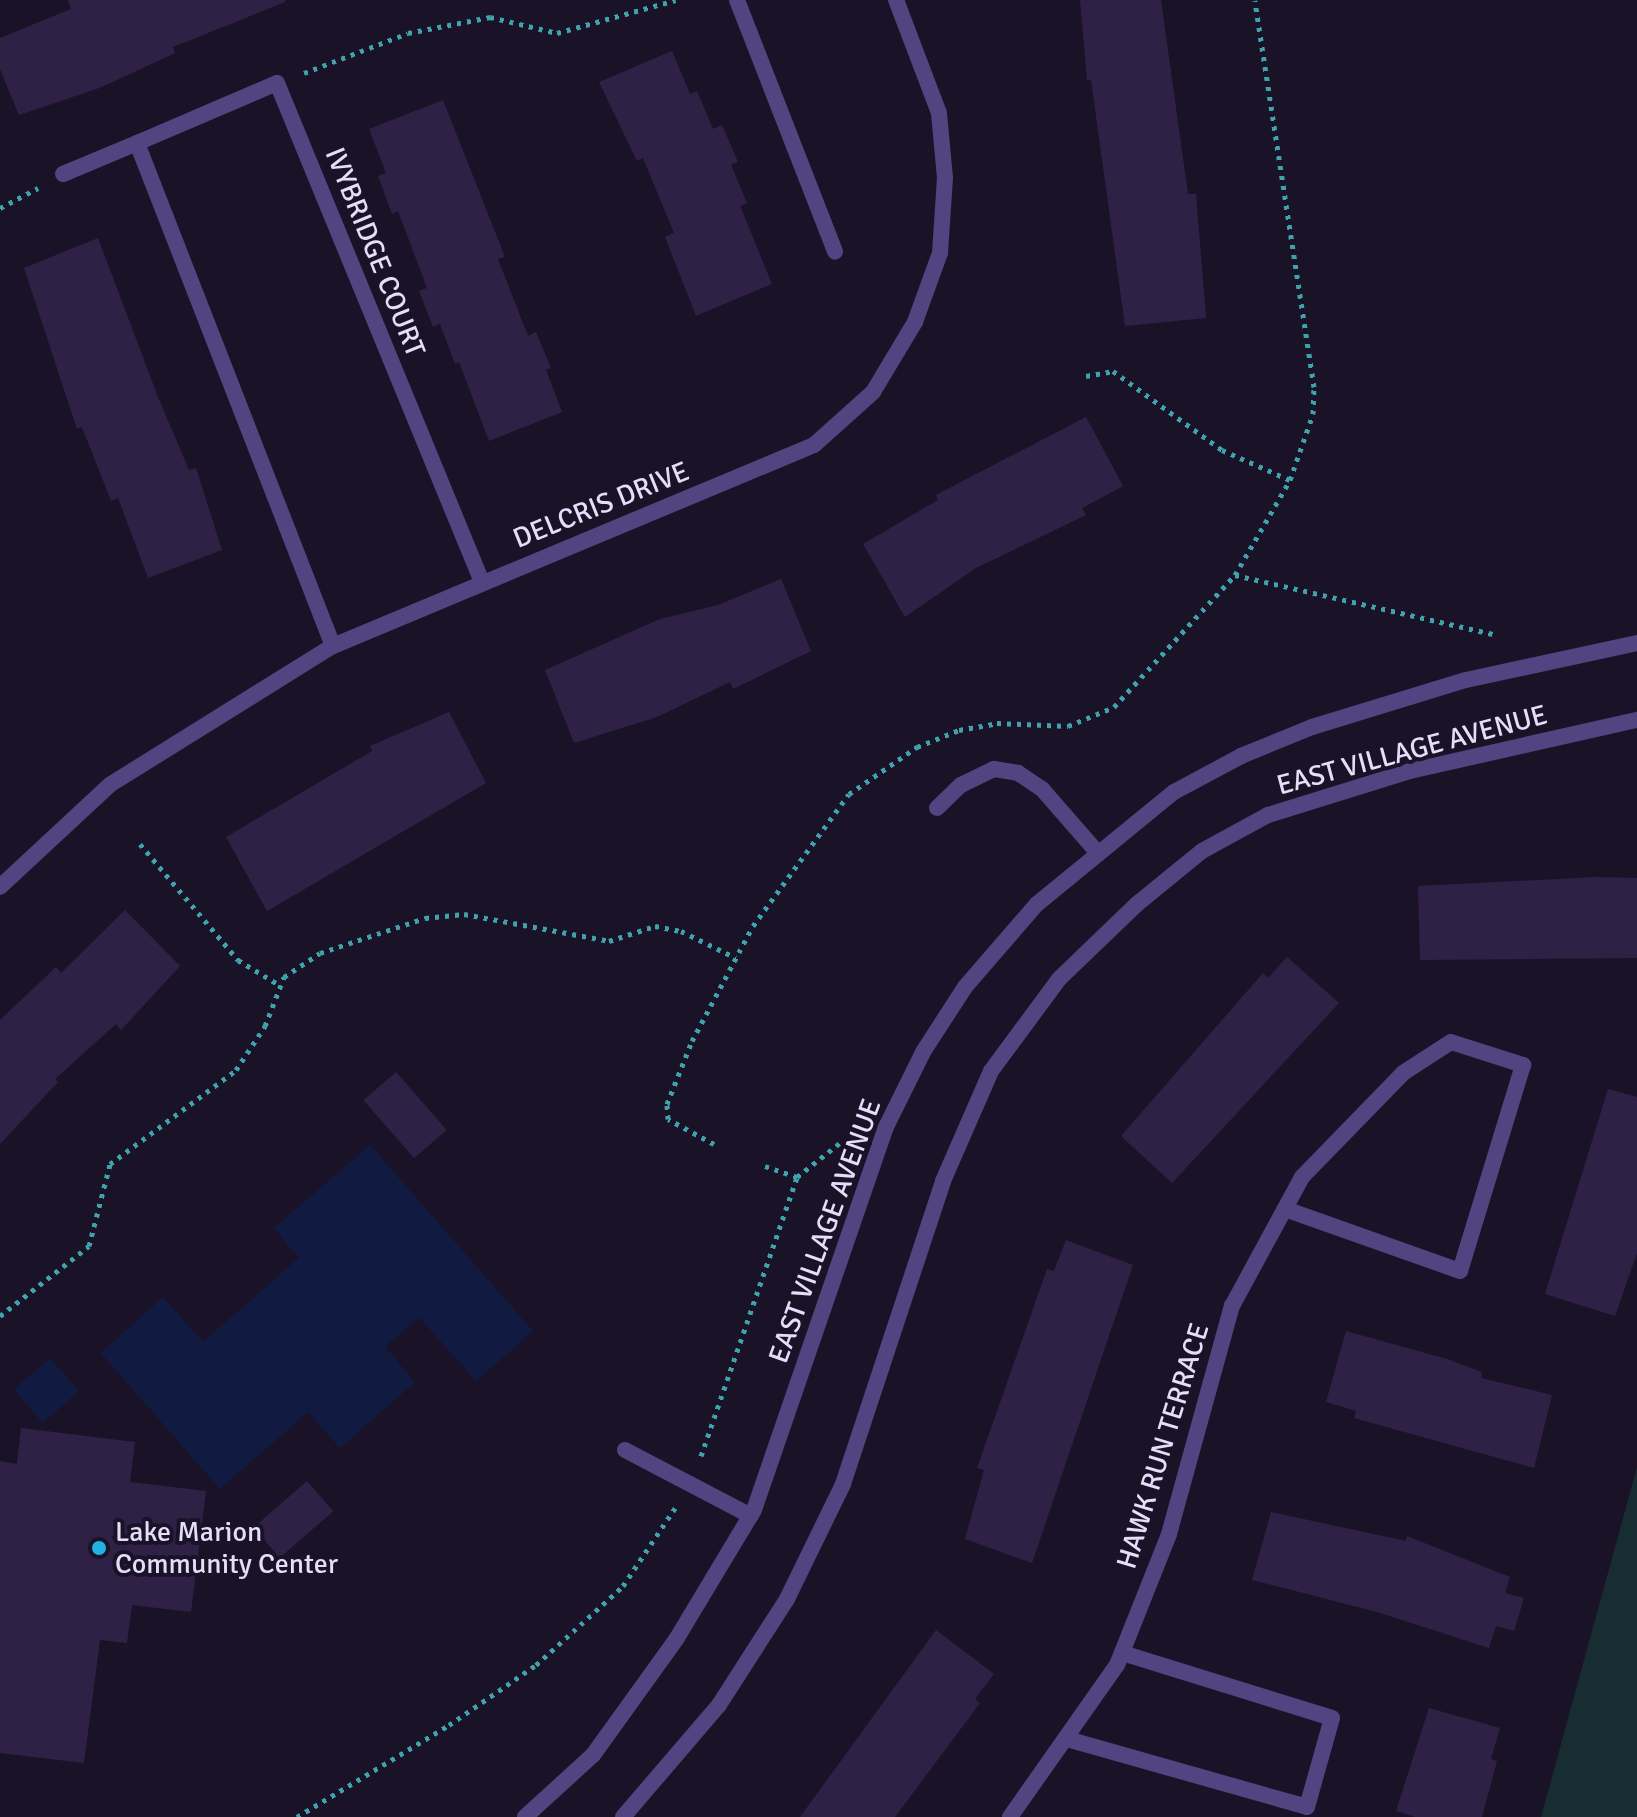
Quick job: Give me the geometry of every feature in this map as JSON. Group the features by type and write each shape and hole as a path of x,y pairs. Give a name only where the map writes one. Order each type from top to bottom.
{"street":[{"path":"737,0 835,252"},
{"name":"DELCRIS DRIVE","path":"0,887 111,784 333,646 814,445 873,392 915,322 940,253 945,178 939,113 896,0"},
{"path":"63,174 277,83"},
{"name":"IVYBRIDGE COURT","path":"277,83 482,582"},
{"path":"137,143 333,646"},
{"name":"EAST VILLAGE AVENUE","path":"525,1817 593,1755 677,1638 751,1516 886,1127 923,1052 996,948 1096,851 1174,792 1241,756 1312,727 1466,680 1637,643"},
{"name":"EAST VILLAGE AVENUE","path":"623,1817 719,1705 787,1599 843,1484 943,1181 991,1071 1059,979 1137,904 1202,851 1268,815 1410,771 1637,720"},
{"path":"937,808 961,785 994,769 1018,773 1042,789 1096,851"},
{"name":"HAWK RUN TERRACE","path":"1010,1817 1067,1739 1122,1653 1169,1534 1232,1306 1302,1177 1393,1084 1451,1042 1523,1065 1460,1271 1285,1209"},
{"path":"625,1450 751,1516"},
{"path":"1067,1739 1307,1807 1332,1718 1122,1653"}],"path":[{"path":"277,83 408,33 490,17 557,33 676,0"},
{"path":"714,1144 668,1119 667,1104 692,1041 736,958 812,841 849,794 877,771 959,730 997,723 1068,726 1114,707 1235,575 1290,480 1313,414 1314,387 1255,0"},
{"path":"0,208 63,174"},
{"path":"1086,376 1113,371 1222,450 1290,480"},
{"path":"1235,575 1497,635"},
{"path":"140,844 238,960 281,986"},
{"path":"0,1316 89,1246 110,1164 236,1070 265,1026 284,977 320,953 425,918 464,914 609,941 655,926 681,931 736,958"},
{"path":"703,1451 797,1177 841,1142"},
{"path":"765,1166 797,1177"},
{"path":"297,1817 449,1725 536,1665 623,1586 671,1515"}],"green space":[{"path":"1637,1467 1637,1817 1541,1817"}],"water":[{"path":"370,1145 533,1331 476,1381 419,1317 385,1347 415,1382 340,1448 308,1412 220,1489 101,1353 163,1297 203,1342 299,1258 274,1228"},
{"path":"50,1358 79,1391 43,1423 14,1389"}],"building":[{"path":"68,0 285,2 173,47 175,53 102,87 19,115 0,69 0,38 71,9"},
{"path":"1080,0 1161,0 1188,194 1196,194 1206,318 1125,326 1091,80 1087,80"},
{"path":"672,51 690,94 697,91 713,129 722,125 738,162 731,165 747,203 740,206 772,284 696,316 665,237 674,233 643,158 637,161 599,82"},
{"path":"443,100 505,257 498,259 528,336 536,332 551,368 546,370 562,412 489,441 459,362 455,364 440,324 433,327 419,291 427,288 398,211 392,214 378,176 386,173 369,129"},
{"path":"98,238 189,470 196,468 222,550 148,578 118,498 111,501 82,427 77,429 24,268"},
{"path":"1086,417 1123,486 1082,508 1086,515 976,568 905,617 863,544 938,500 936,495"},
{"path":"781,579 811,651 733,689 730,682 657,717 574,743 545,670 660,619 718,605"},
{"path":"449,712 486,783 267,911 226,837 372,751 370,746"},
{"path":"1597,877 1637,878 1637,958 1420,960 1418,886"},
{"path":"125,910 180,966 121,1030 116,1024 55,1079 58,1082 0,1144 0,1020 56,967 61,973"},
{"path":"1287,957 1339,1003 1172,1183 1121,1136 1263,973 1268,978"},
{"path":"396,1072 447,1130 414,1158 364,1100"},
{"path":"1608,1089 1637,1097 1637,1253 1615,1316 1545,1294"},
{"path":"1066,1240 1133,1265 1032,1563 965,1539 984,1470 977,1468 1047,1269 1054,1271"},
{"path":"1346,1331 1447,1359 1482,1372 1481,1378 1552,1395 1534,1468 1354,1418 1356,1411 1326,1402"},
{"name":"Lake Marion Community Center","path":"21,1428 135,1442 130,1482 206,1491 191,1612 132,1605 127,1643 100,1640 84,1763 0,1753 0,1461 17,1464"},
{"path":"307,1481 333,1511 280,1558 253,1528"},
{"path":"1271,1512 1406,1541 1407,1536 1510,1577 1505,1593 1524,1598 1514,1631 1496,1626 1489,1648 1377,1612 1252,1580"},
{"path":"936,1630 994,1674 975,1699 980,1703 895,1817 800,1817"},
{"path":"1429,1708 1500,1728 1491,1759 1497,1761 1482,1817 1415,1817 1396,1811"}],"place":[{"name":"Lake Marion Community Center","path":"99,1548"}]}
